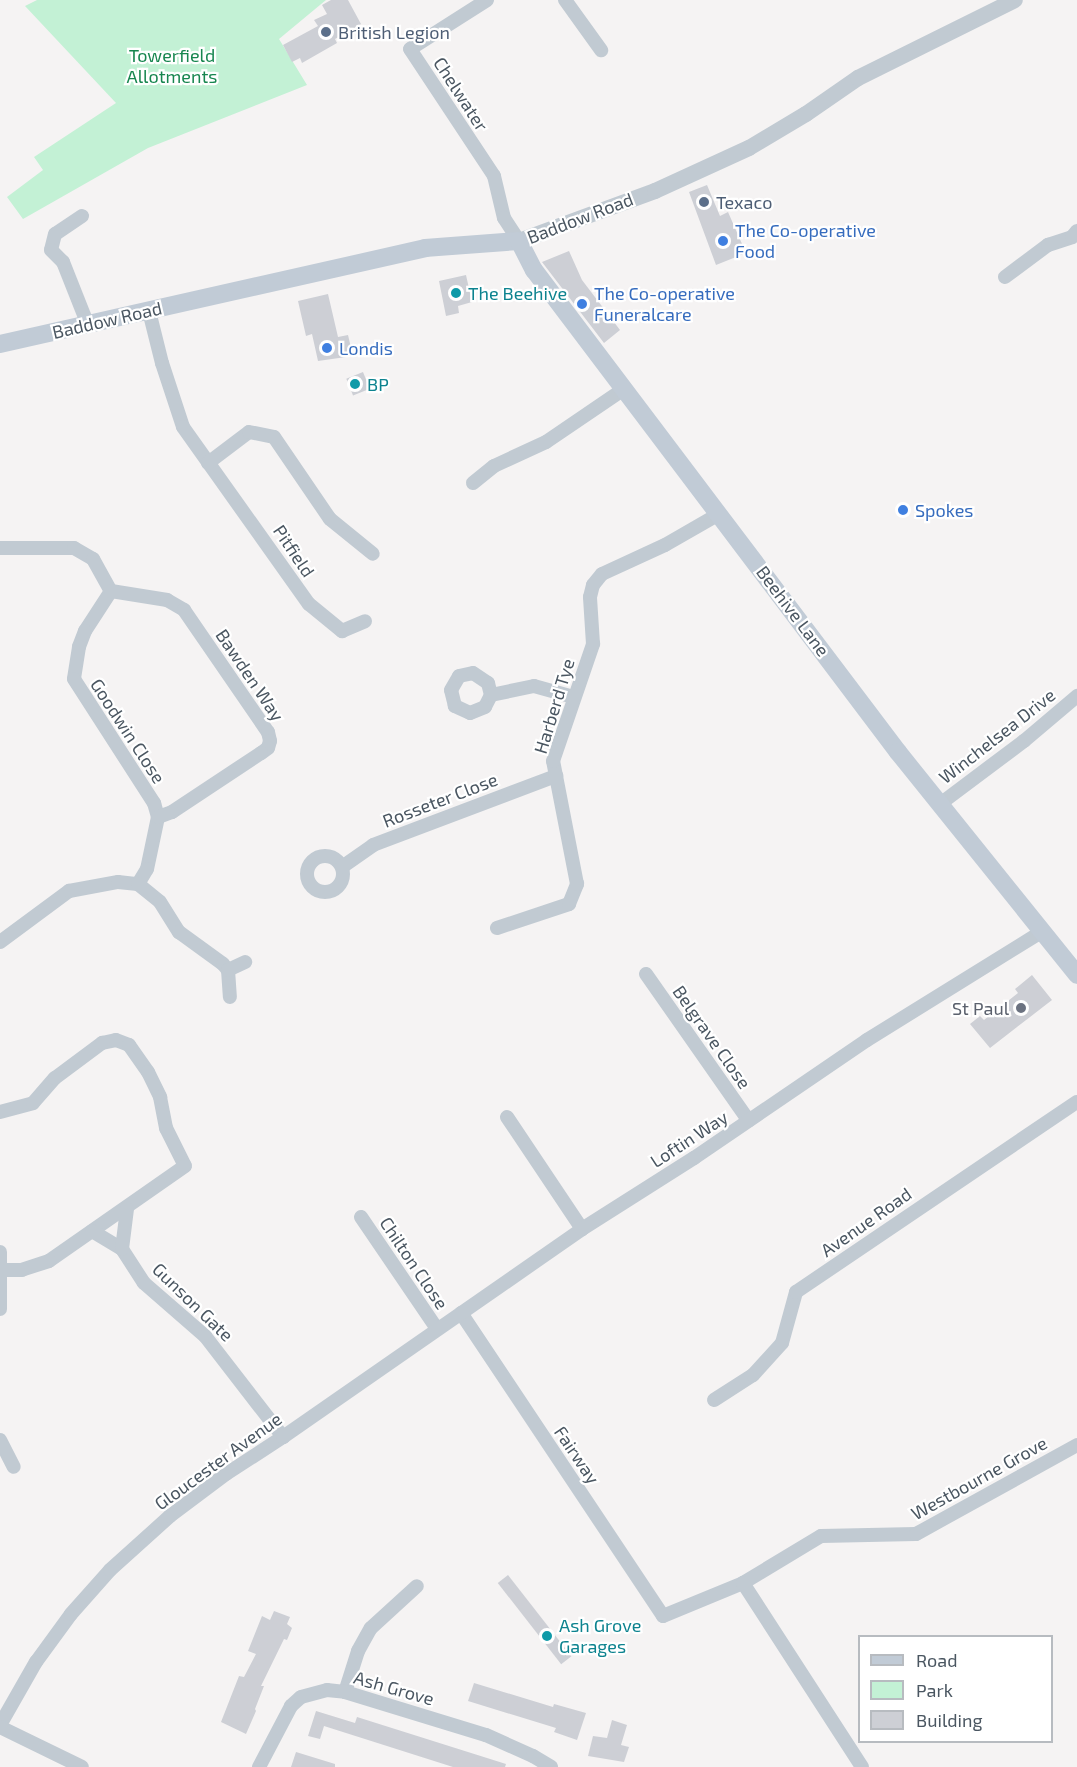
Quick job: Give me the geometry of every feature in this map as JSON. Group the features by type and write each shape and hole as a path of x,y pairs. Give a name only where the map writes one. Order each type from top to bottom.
{"main road":[{"name":"Baddow Road","path":"0,344 425,248 519,241"},
{"name":"Beehive Lane","path":"519,241 525,257 719,514 940,804 1077,975"}],"street":[{"name":"Chelwater","path":"487,0 410,49 494,176 504,218 519,241"},
{"path":"565,0 601,50"},
{"name":"Baddow Road","path":"519,241 655,191 749,148 806,114 858,78 1015,0"},
{"path":"82,216 56,234 51,250 63,262 88,325"},
{"path":"1005,277 1048,245 1075,238"},
{"name":"Pitfield","path":"149,310 162,363 183,428 309,604 342,631 365,621"},
{"path":"472,483 494,466 546,442 624,389"},
{"path":"208,463 249,432 274,437 330,519 372,554"},
{"name":"Harberd Tye","path":"497,928 569,904 577,884 553,760 593,644 590,597 593,585 602,574 665,545 719,514"},
{"path":"0,548 74,548 93,559 111,591"},
{"name":"Bawden Way","path":"111,591 167,600 184,610 268,732 270,741 261,753 172,812 158,817"},
{"name":"Goodwin Close","path":"111,591 85,631 74,679 154,803 158,817"},
{"path":"491,695 534,686 574,697"},
{"name":"Winchelsea Drive","path":"940,804 1024,741 1077,696"},
{"name":"Rosseter Close","path":"342,867 373,845 556,776"},
{"path":"138,884 147,869 158,817"},
{"path":"0,942 69,891 110,883 138,884 160,902 179,932 220,961 228,970 230,997"},
{"name":"Loftin Way","path":"361,1381 867,1040 1041,932"},
{"path":"228,970 245,962"},
{"name":"Belgrave Close","path":"646,974 748,1121"},
{"path":"0,1112 33,1103 55,1078 102,1043 116,1040 129,1045 148,1072 160,1097 166,1128 185,1166 127,1209 49,1261 22,1270 2,1270"},
{"name":"Avenue Road","path":"714,1400 753,1375 782,1343 796,1292 1077,1102"},
{"path":"507,1117 582,1230"},
{"path":"122,1249 127,1209"},
{"name":"Chilton Close","path":"361,1217 437,1329"},
{"name":"Gunson Gate","path":"92,1231 122,1249 144,1283 198,1329 220,1353 283,1437"},
{"path":"0,1252 2,1270 0,1309"},
{"name":"Fairway","path":"460,1313 663,1616"},
{"name":"Gloucester Avenue","path":"0,1726 36,1662 71,1614 110,1570 171,1516 226,1474 283,1437 361,1381"},
{"path":"0,1440 14,1467"},
{"name":"Westbourne Grove","path":"663,1616 743,1583 821,1536 916,1534 1077,1444"},
{"path":"743,1583 862,1767"},
{"path":"345,1692 358,1651 371,1628 417,1586"},
{"name":"Ash Grove","path":"259,1767 291,1706 301,1697 327,1690 345,1692 486,1735 533,1756 550,1767"},
{"path":"0,1726 82,1767"}],"green space":[{"name":"Towerfield Allotments","path":"37,0 326,0 279,39 307,85 148,148 23,219 7,197 43,170 34,157 116,103 25,6"}],"building":[{"name":"British Legion","path":"331,0 348,0 361,24 335,39 337,43 302,63 300,58 292,62 283,45 318,26 314,20 327,14 322,5"},
{"path":"707,185 720,216 728,212 746,253 716,265 689,192"},
{"name":"The Co-operative Funeralcare","path":"569,251 582,280 620,330 604,343 542,262"},
{"name":"The Beehive","path":"466,275 472,302 458,306 459,313 446,316 439,281"},
{"path":"328,294 338,337 348,335 353,356 318,361 312,334 306,336 298,301"},
{"name":"BP","path":"363,372 370,389 353,395 346,379"},
{"name":"St Paul","path":"1032,975 1052,1000 990,1048 970,1024 980,1016 984,1020 1018,993 1015,989"},
{"name":"Ash Grove Garages","path":"508,1575 571,1656 561,1664 498,1583"},
{"path":"274,1611 290,1617 287,1624 292,1628 287,1640 284,1639 261,1686 264,1686 246,1734 221,1722 239,1676 244,1677 256,1654 248,1651 262,1616 270,1620"},
{"path":"474,1683 553,1707 554,1704 586,1713 577,1740 554,1732 556,1728 468,1701"},
{"path":"316,1711 355,1723 357,1717 506,1764 505,1767 453,1767 324,1726 320,1739 308,1736"},
{"path":"612,1720 627,1725 621,1745 629,1747 624,1762 588,1756 593,1736 607,1738"},
{"path":"296,1752 335,1764 335,1767 291,1767"}],"place":[{"name":"British Legion","path":"326,32"},
{"name":"Texaco","path":"704,202"},
{"name":"The Co-operative Food","path":"723,241"},
{"name":"The Beehive","path":"456,293"},
{"name":"The Co-operative Funeralcare","path":"582,304"},
{"name":"Londis","path":"327,348"},
{"name":"BP","path":"355,384"},
{"name":"Spokes","path":"903,510"},
{"name":"St Paul","path":"1021,1008"},
{"name":"Ash Grove Garages","path":"547,1636"}]}
